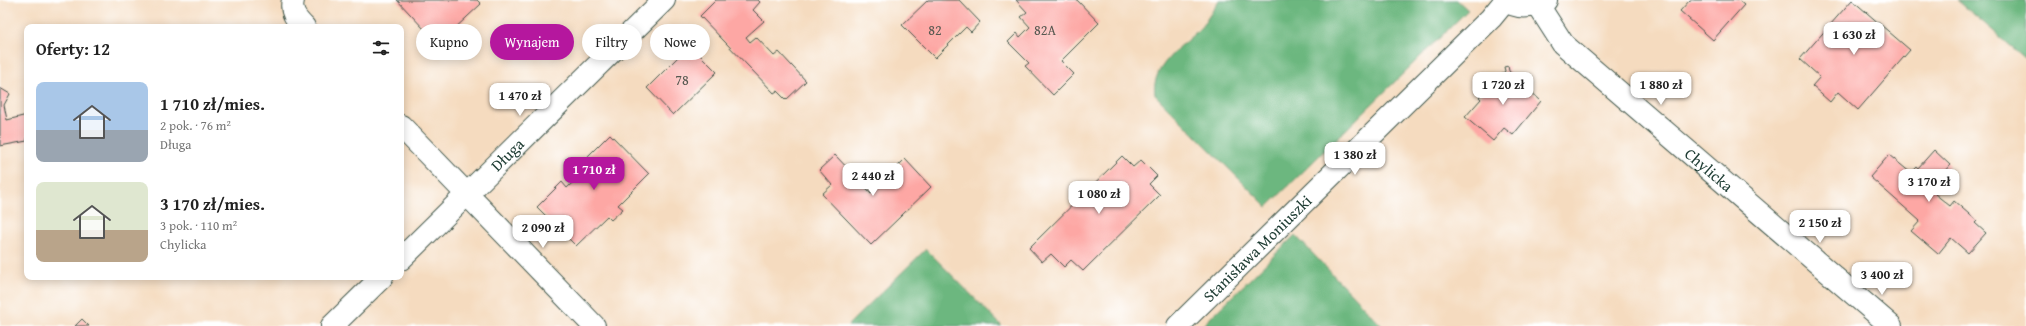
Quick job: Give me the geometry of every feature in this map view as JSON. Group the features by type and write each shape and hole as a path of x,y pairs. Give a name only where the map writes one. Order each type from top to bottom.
{"street":[{"path":"293,0 291,7 295,17 301,24"},
{"name":"Długa","path":"404,256 664,0"},
{"path":"1505,0 1516,6 1527,7 1542,2"},
{"name":"Stanisława Moniuszki","path":"1178,326 1486,23 1505,0"},
{"name":"Chylicka","path":"1542,2 1564,44 1891,326"},
{"path":"404,129 594,326"},
{"path":"332,326 379,280"}],"green space":[{"path":"1219,0 1457,0 1468,10 1267,207 1155,95 1155,84 1163,65 1202,26"},
{"path":"1957,0 2026,0 2026,59"},
{"path":"1295,235 1382,326 1202,326"},
{"path":"926,249 1002,326 847,326"}],"building":[{"path":"397,0 477,0 481,4 460,24 419,24"},
{"path":"716,0 758,0 760,2 753,10 764,21 746,37 750,42 756,37 774,56 779,52 806,81 786,100 777,91 774,93 710,26 710,24 708,24 700,16"},
{"path":"928,0 959,0 980,22 971,32 966,27 935,58 902,25"},
{"path":"1016,0 1077,0 1099,23 1061,61 1074,74 1053,95 1025,66 1029,63 1008,42 1017,33 1020,37 1030,27 1021,17 1027,12"},
{"path":"1690,0 1738,0 1744,5 1713,40 1680,11"},
{"path":"1852,0 1910,50 1858,110 1838,92 1830,102 1812,86 1820,77 1800,59"},
{"path":"675,60 705,60 717,72 673,115 647,88"},
{"path":"1508,66 1509,71 1541,101 1513,135 1504,128 1493,141 1465,117 1481,99 1479,97 1489,85 1492,87 1505,71 1504,67"},
{"path":"0,88 10,94 4,105 7,120 24,116 24,142 0,146"},
{"path":"610,134 649,174 618,205 623,209 611,220 607,216 576,246 537,207 562,182 567,188 591,165 585,159"},
{"path":"1934,150 1950,165 1935,182 1941,188 1935,194 1950,206 1954,201 1977,221 1975,223 1986,233 1968,253 1951,238 1938,254 1911,231 1920,221 1870,177 1889,155 1911,173 1917,167 1918,168"},
{"path":"835,155 871,193 905,159 931,187 871,245 822,194 832,185 819,170"},
{"path":"1122,156 1133,167 1141,160 1157,176 1149,184 1160,195 1083,271 1071,260 1064,267 1051,254 1042,262 1029,248"},
{"path":"82,319 89,326 75,326"}]}
